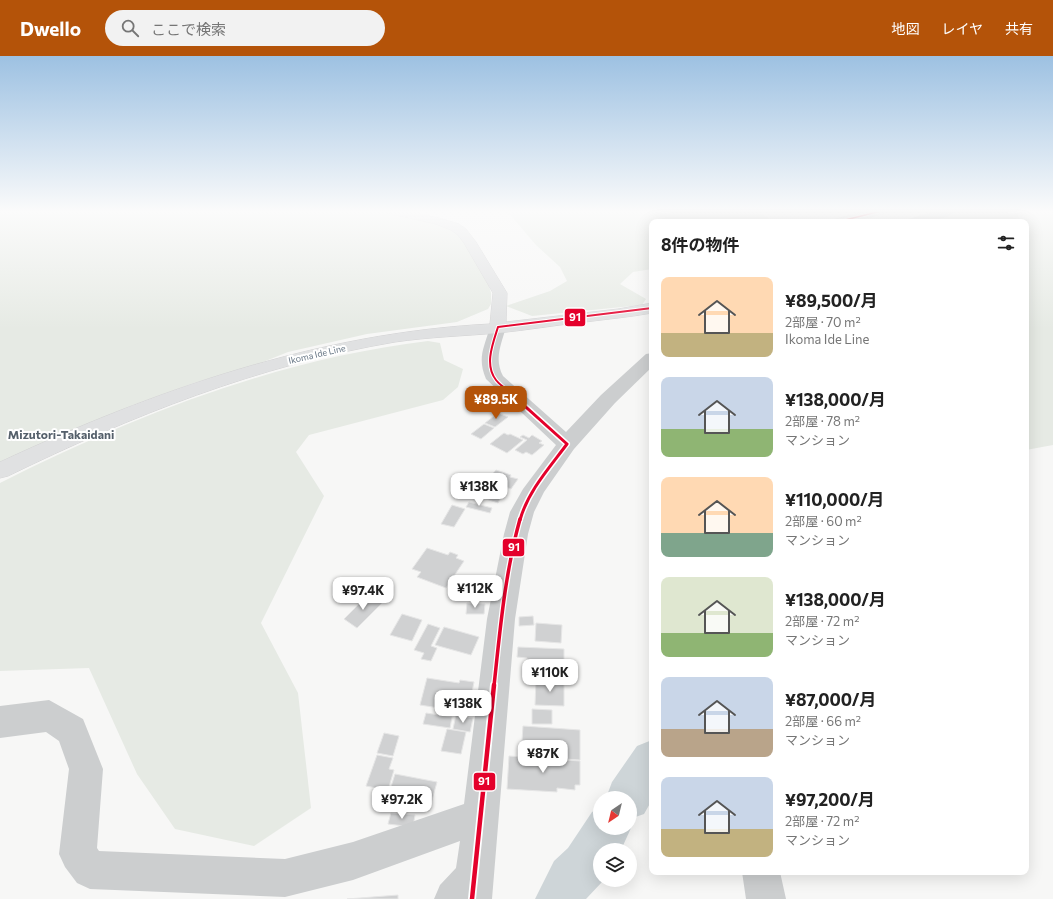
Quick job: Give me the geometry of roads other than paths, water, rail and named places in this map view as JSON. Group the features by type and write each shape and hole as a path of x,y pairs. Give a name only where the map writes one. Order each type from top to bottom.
{"main road":[{"path":"475,250 500,293 498,328"},
{"name":"Ikoma Ide Line","path":"0,471 80,433 137,410 197,388 254,370 322,352 392,338 461,329 498,328 649,308"}],"street":[{"path":"498,328 489,360 490,368 495,379 567,444"},
{"path":"467,892 480,816 501,619 516,534 522,512 534,489 567,444 608,399 649,361"},
{"path":"0,722 49,716 72,730 86,769 78,854 90,870 285,878 354,861 480,816"},
{"path":"762,875 766,899"}],"waterway":[{"path":"633,791 649,766"},
{"path":"560,899 571,878 585,865 604,835"}],"district":[{"name":"Mizutori-Takaidani","path":"61,434"}]}
